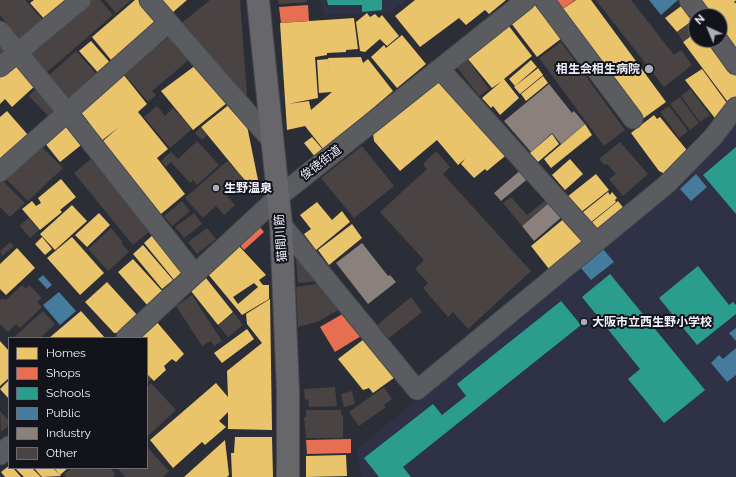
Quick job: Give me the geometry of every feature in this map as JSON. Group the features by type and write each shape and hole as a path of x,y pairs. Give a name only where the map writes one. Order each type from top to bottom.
{"street":[{"path":"0,66 81,0"},
{"path":"149,0 168,24 273,142"},
{"name":"猫間川筋","path":"258,0 273,142 277,198 281,224 288,391 288,477"},
{"name":"俊徳街道","path":"127,337 277,198 526,0"},
{"path":"544,0 634,119"},
{"path":"0,172 168,24"},
{"path":"0,31 68,113 195,274"},
{"path":"724,48 736,65"},
{"path":"440,69 596,242"},
{"path":"281,224 417,390 556,278 596,242 667,184 713,137 736,107"},
{"path":"0,455 8,447"}],"shaded area":[{"path":"320,0 407,0 389,13 324,15"},
{"name":"大阪市立西生野小学校","path":"736,121 736,477 362,477 357,449 684,181 715,148"}],"building: Homes":[{"path":"34,0 74,0 47,22 30,3"},
{"path":"135,0 145,0 165,24 116,66 92,37"},
{"path":"158,0 187,0 172,13"},
{"path":"415,0 506,0 489,14 485,10 466,25 459,18 420,47 395,16"},
{"path":"576,0 591,0 666,102 641,120 558,12"},
{"path":"697,0 736,0 734,3 736,3 736,52 728,41 728,8 703,8"},
{"path":"688,1 691,8 688,8 688,24 677,32 665,18"},
{"path":"530,3 535,3 562,38 537,57 508,19"},
{"path":"367,13 370,17 375,14 379,18 382,15 399,36 387,46 380,39 365,52 360,51 356,22"},
{"path":"354,18 358,49 346,50 346,52 327,53 327,55 315,57 318,98 288,104 309,101 311,110 332,92 319,93 317,60 328,59 329,76 328,58 361,57 363,63 368,59 393,91 324,150 305,126 287,130 280,23"},
{"path":"505,21 532,56 504,79 519,98 500,115 493,106 491,108 482,98 502,81 492,88 463,53"},
{"path":"402,35 426,64 397,88 371,57 384,45 386,48"},
{"path":"688,38 688,48 723,48 736,66 736,106 733,109 683,42"},
{"path":"91,41 113,66 101,76 79,51"},
{"path":"14,59 37,84 12,107 5,99 0,104 0,71"},
{"path":"531,60 537,67 515,86 509,79"},
{"path":"196,65 227,103 193,130 161,91"},
{"path":"538,68 543,75 520,94 514,87"},
{"path":"702,69 732,110 718,122 685,80"},
{"path":"123,74 147,104 138,112 168,149 157,158 185,194 161,214 103,141 119,127 100,142 89,130 92,127 80,111"},
{"path":"441,76 510,152 487,171 485,169 474,178 461,164 465,159 458,165 437,140 400,171 374,141 373,133 404,106 406,108"},
{"path":"543,76 548,83 526,101 521,94"},
{"path":"231,103 246,121 258,180 247,183 201,127"},
{"path":"7,111 28,135 0,160 0,117"},
{"path":"654,115 657,119 660,117 690,154 665,174 659,171 631,133"},
{"path":"69,122 85,142 60,162 44,142"},
{"path":"585,124 592,135 551,168 544,159"},
{"path":"552,134 559,144 538,162 530,153"},
{"path":"312,137 324,151 316,158 304,143"},
{"path":"570,159 583,174 565,190 552,175"},
{"path":"596,174 609,190 580,213 567,197"},
{"path":"61,179 76,197 60,210 62,212 40,230 22,209 32,201 36,206 41,203 38,198"},
{"path":"608,192 610,195 612,192 617,198 615,200 616,202 590,223 582,213"},
{"path":"618,201 625,210 597,234 590,224"},
{"path":"317,202 332,220 342,211 350,222 316,250 304,234 311,229 300,215"},
{"path":"72,205 87,221 55,250 40,234"},
{"path":"99,213 110,225 87,247 75,235"},
{"path":"566,217 585,239 549,269 531,246"},
{"path":"352,224 362,238 329,265 318,250"},
{"path":"156,232 183,273 175,281 144,243"},
{"path":"42,237 52,249 45,255 35,244"},
{"path":"72,237 104,273 80,295 47,258"},
{"path":"143,245 173,280 162,289 133,254"},
{"path":"238,245 266,275 259,280 263,285 269,285 269,299 242,315 208,274","holes":["254,283 258,287 238,304 233,297"]},
{"path":"17,248 35,268 6,295 0,289 0,264"},
{"path":"133,259 163,292 148,306 118,272"},
{"path":"206,278 233,312 218,325 191,291"},
{"path":"107,282 138,316 122,332 114,333 85,302"},
{"path":"270,299 272,430 228,429 228,412 219,421 226,427 205,445 202,442 173,468 150,440 216,383 228,397 227,371 262,343 247,324 246,314"},
{"path":"81,311 104,337 50,337"},
{"path":"156,321 184,354 176,362 172,359 164,366 166,370 154,381 148,375 148,337 139,337"},
{"path":"247,329 254,339 222,363 214,353"},
{"path":"368,336 398,375 373,393 369,388 363,390 338,359"},
{"path":"0,341 8,350 8,379 0,386"},
{"path":"8,381 8,398 0,389"},
{"path":"235,437 272,437 273,477 232,477 231,453 234,453"},
{"path":"225,440 229,475 227,477 184,477"},
{"path":"346,455 347,476 306,477 306,456"},
{"path":"8,467 8,469 14,469 21,477 5,477 1,472"},
{"path":"16,469 33,469 41,477 24,477"},
{"path":"35,469 54,469 61,476 42,477"},
{"path":"55,469 67,469 60,475"}],"building: Shops":[{"path":"549,0 575,0 558,12"},
{"path":"308,5 309,21 281,23 279,7"},
{"path":"259,226 264,232 244,250 239,244"},
{"path":"346,312 361,336 335,352 320,327"},
{"path":"351,439 351,453 307,454 306,440"}],"building: Schools":[{"path":"327,0 382,0 382,10 362,12 362,5 328,5"},
{"path":"736,147 736,214 703,175"},
{"path":"698,266 729,305 733,302 736,305 736,314 697,345 659,298"},
{"path":"610,274 705,390 664,423 628,379 640,369 582,297"},
{"path":"561,301 581,325 403,467 411,477 379,477 364,458 433,404 442,415 466,396 457,384"}],"building: Public":[{"path":"649,0 678,0 661,15"},
{"path":"696,174 707,187 691,201 680,189"},
{"path":"603,249 614,262 591,280 581,268"},
{"path":"43,275 52,285 47,289 38,279"},
{"path":"59,292 76,311 60,325 43,305"},
{"path":"736,328 736,341 729,333"},
{"path":"736,348 736,375 727,382 711,363 719,355 723,359"}],"building: Industry":[{"path":"549,84 572,113 574,111 585,124 561,144 552,133 531,152 504,121"},
{"path":"523,168 530,177 501,201 494,193"},
{"path":"552,200 564,215 534,241 522,226"},
{"path":"362,243 388,276 390,275 396,282 368,304 336,263"}],"building: Other":[{"path":"0,0 25,0 43,20 21,40 0,15"},
{"path":"90,0 100,0 113,15 46,73 29,53"},
{"path":"105,0 131,0 116,13"},
{"path":"210,0 240,0 247,95 240,95 178,26"},
{"path":"278,0 306,0 307,2 279,4"},
{"path":"596,0 631,0 674,55 681,50 692,65 664,87"},
{"path":"688,24 688,38 683,42 677,32"},
{"path":"171,35 191,58 152,91 156,95 148,102 124,74"},
{"path":"561,42 625,130 604,146 539,58"},
{"path":"0,43 6,50 0,55"},
{"path":"76,51 98,76 70,101 48,76"},
{"path":"466,57 489,89 479,96 455,65"},
{"path":"37,87 60,111 51,119 29,96"},
{"path":"690,89 710,115 700,122 681,96"},
{"path":"680,97 699,123 690,130 670,104"},
{"path":"157,106 165,116 173,108 192,129 170,148 144,117"},
{"path":"669,106 688,131 679,138 660,112"},
{"path":"201,127 207,135 202,140 195,133"},
{"path":"197,141 219,165 197,185 193,180 190,183 171,162 166,167 161,161 171,152 178,159"},
{"path":"620,142 648,174 623,196 609,179 616,174 607,164 605,165 599,159"},
{"path":"41,146 63,168 28,201 6,179"},
{"path":"362,146 394,186 354,218 321,178"},
{"path":"436,151 450,167 443,174 531,271 468,329 453,312 448,317 423,288 428,283 415,269 424,260 380,212 427,169 423,164"},
{"path":"91,159 151,230 133,245 74,173"},
{"name":"生野温泉","path":"227,161 245,180 227,196 235,205 224,215 216,206 203,218 185,198"},
{"path":"2,180 25,203 10,217 0,207 0,182"},
{"path":"511,197 527,215 547,199 550,202 522,226 503,203"},
{"path":"182,201 190,211 172,226 164,216"},
{"path":"194,213 202,224 184,238 175,227"},
{"path":"28,218 39,230 30,238 20,226"},
{"path":"111,228 129,252 108,271 88,249"},
{"path":"207,228 216,239 197,254 188,242"},
{"path":"10,242 14,246 2,256 0,251"},
{"path":"303,257 321,281 298,283 296,259"},
{"path":"322,283 340,309 317,322 298,327 296,287"},
{"path":"22,285 26,289 29,285 42,298 37,302 42,307 20,328 16,324 8,332 0,324 0,300 3,298 6,300"},
{"path":"192,295 222,341 214,346 211,341 202,346 176,306"},
{"path":"411,297 422,312 389,338 377,325"},
{"path":"43,311 55,324 41,337 14,337"},
{"path":"234,313 243,325 228,337 218,325"},
{"path":"148,375 151,379 148,382"},
{"path":"151,383 176,410 148,436 148,386"},
{"path":"335,387 337,406 309,407 308,399 305,400 304,389"},
{"path":"384,387 392,399 384,405 386,407 359,426 349,412"},
{"path":"352,391 355,404 344,407 341,394"},
{"path":"306,410 341,410 341,415 343,415 343,438 306,438 304,417 306,417"},
{"path":"0,411 8,420 8,426 1,432"},
{"path":"148,448 169,471 163,477 125,477 119,469 148,469"},
{"path":"71,469 111,469 115,474 113,477 66,477 64,474"}],"place":[{"name":"相生会相生病院","path":"649,69"},
{"name":"生野温泉","path":"216,188"},
{"name":"大阪市立西生野小学校","path":"584,322"}]}
